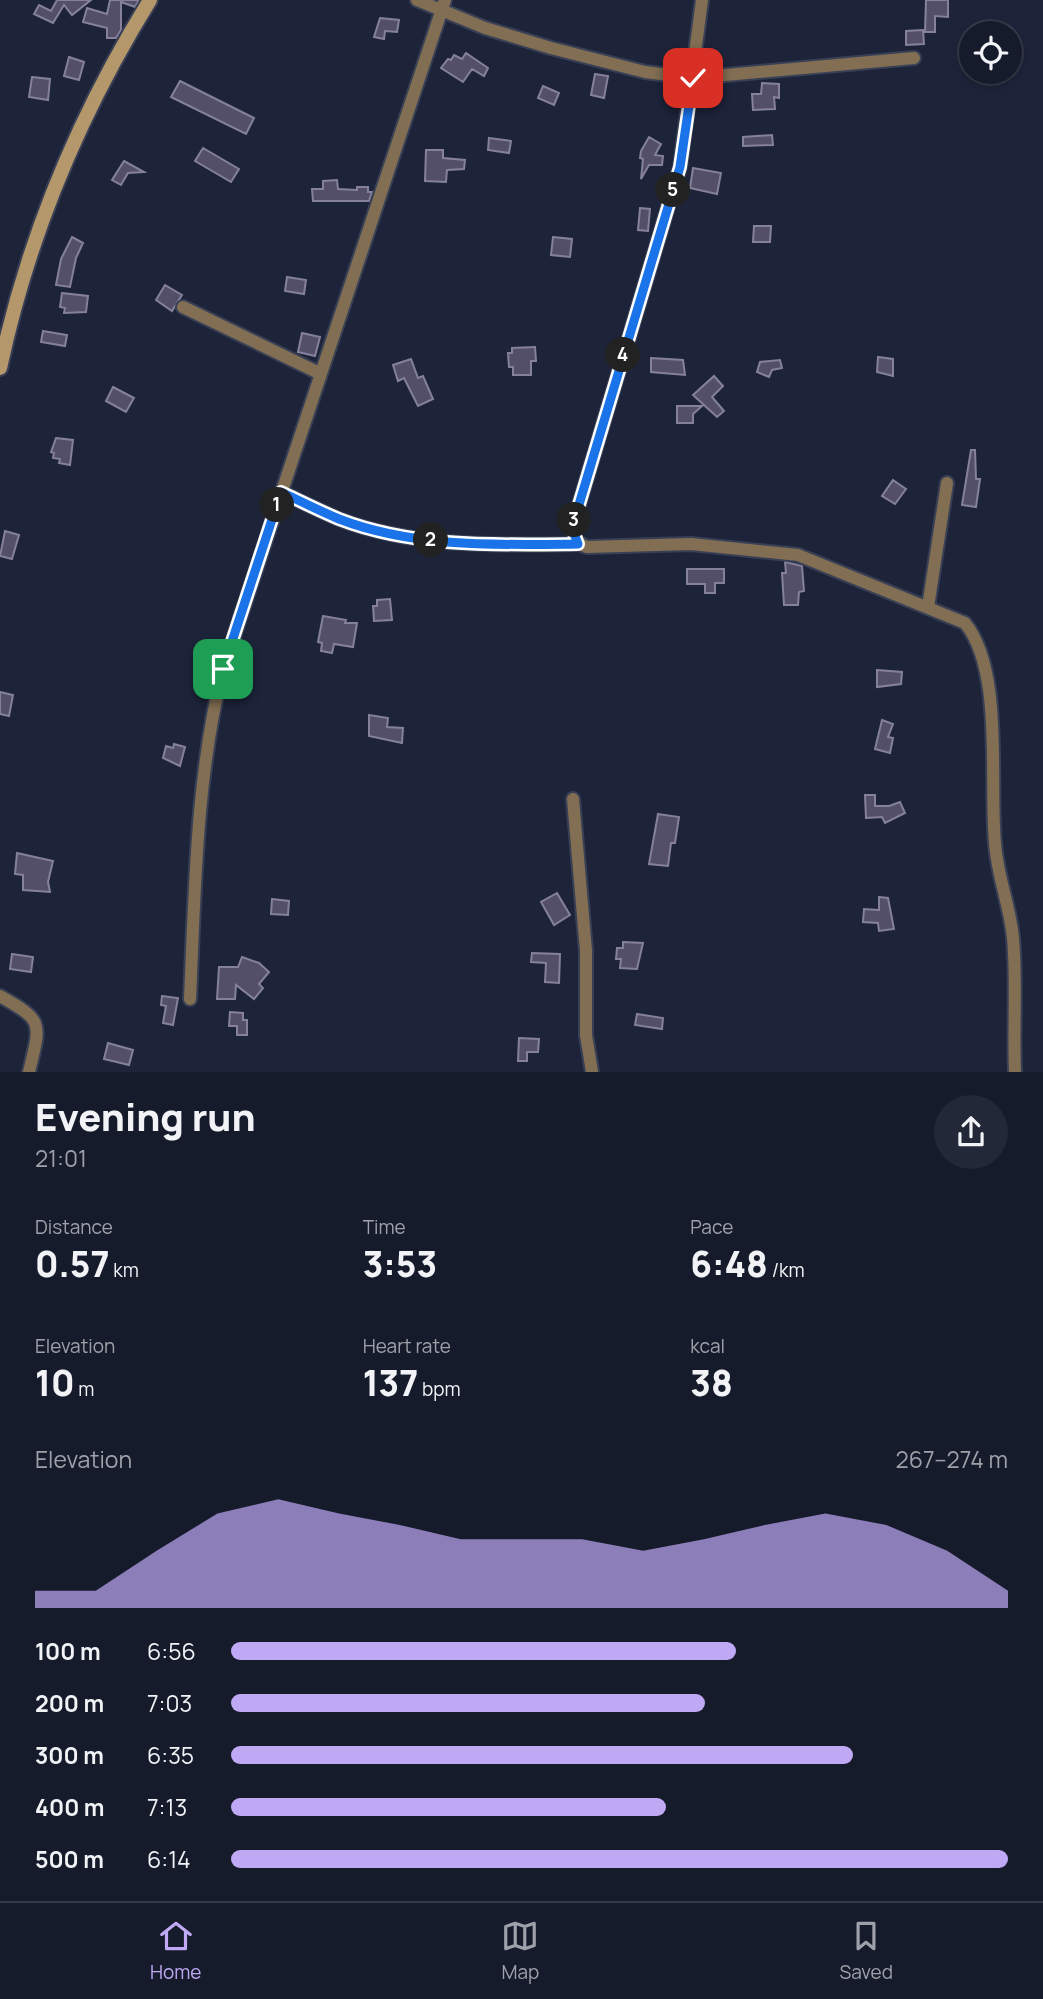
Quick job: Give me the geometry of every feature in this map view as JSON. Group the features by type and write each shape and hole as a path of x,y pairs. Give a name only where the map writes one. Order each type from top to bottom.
{"street":[{"path":"0,368 44,212 55,184 115,57 150,0"},
{"path":"417,0 442,5 485,28 601,62 645,72 693,78 914,58"},
{"path":"578,544 572,528 680,167 702,0"},
{"path":"190,999 202,787 210,720 223,669 319,373 442,5"},
{"path":"183,307 319,373"},
{"path":"928,607 947,483"},
{"path":"281,492 340,519 431,540 498,545 578,544 587,547 691,544 780,551 813,559 965,623 976,637 989,685 995,843 1012,933 1017,982 1016,1072"},
{"path":"573,799 585,939 584,1018 592,1072"},
{"path":"0,996 32,1015 35,1021 29,1072"}],"building":[{"path":"57,0 91,0 72,15 64,5 53,23 34,14 39,5 51,11"},
{"path":"110,0 139,0 135,7 121,2 121,30 116,38 107,38 107,28 83,22 87,8 107,14"},
{"path":"926,0 948,0 948,17 935,16 935,32 925,32"},
{"path":"380,18 399,20 397,32 385,31 384,39 374,37"},
{"path":"923,30 924,44 906,45 906,31"},
{"path":"466,53 488,68 484,76 472,69 463,82 441,68 454,55 462,59"},
{"path":"69,57 84,62 79,80 64,76"},
{"path":"595,74 608,76 604,98 591,95"},
{"path":"32,77 50,79 48,100 29,97"},
{"path":"180,81 254,118 246,134 171,97"},
{"path":"762,83 779,84 779,98 774,97 775,109 753,110 752,94 761,94"},
{"path":"543,86 559,93 554,105 538,98"},
{"path":"772,135 773,145 743,146 743,137"},
{"path":"649,137 661,144 655,155 663,156 662,165 649,165 641,179 641,151"},
{"path":"489,138 511,141 509,153 488,150"},
{"path":"203,148 239,169 231,182 195,161"},
{"path":"426,150 443,150 443,158 465,160 464,169 447,170 446,182 425,181"},
{"path":"124,161 144,172 128,173 121,185 112,180"},
{"path":"693,168 721,173 717,194 690,188"},
{"path":"337,180 338,189 357,190 357,187 368,187 368,192 372,192 369,201 313,201 312,189 323,189 323,181"},
{"path":"640,208 650,209 648,231 638,230"},
{"path":"754,226 771,226 770,242 753,242"},
{"path":"72,237 83,243 76,258 70,287 56,285 61,259"},
{"path":"553,237 572,239 570,257 551,255"},
{"path":"287,277 306,280 304,294 285,291"},
{"path":"165,285 182,295 172,311 156,300"},
{"path":"62,293 88,296 86,312 64,313 65,308 60,307"},
{"path":"43,331 67,335 65,346 41,342"},
{"path":"302,333 320,337 315,356 298,352"},
{"path":"535,347 536,361 531,361 531,375 513,375 513,367 509,367 508,353 512,353 512,348"},
{"path":"878,357 893,359 893,376 877,372"},
{"path":"651,358 683,360 685,375 651,372"},
{"path":"411,359 418,378 423,376 433,399 418,406 404,378 398,381 393,365"},
{"path":"780,360 782,368 772,370 769,377 757,372 760,362"},
{"path":"714,376 723,386 712,397 724,411 717,417 693,395"},
{"path":"113,387 134,398 126,412 106,401"},
{"path":"677,406 702,406 693,414 693,423 677,423"},
{"path":"56,438 73,440 70,465 59,463 60,459 53,458 54,453 51,452"},
{"path":"971,450 975,450 976,479 980,479 976,507 962,505"},
{"path":"893,480 906,489 895,504 882,496"},
{"path":"5,531 19,535 12,559 0,556"},
{"path":"785,562 802,566 804,591 799,592 798,605 784,605 782,573 786,573"},
{"path":"687,569 724,569 724,583 715,583 715,593 705,593 705,584 687,584"},
{"path":"390,599 392,620 374,621 373,606 377,606 377,600"},
{"path":"323,616 346,620 345,623 357,623 353,647 334,644 332,653 321,651 322,643 318,642"},
{"path":"877,670 902,672 901,684 877,687"},
{"path":"0,692 13,695 9,716 0,714"},
{"path":"369,715 388,718 387,727 403,728 402,743 369,736"},
{"path":"882,720 893,724 888,737 893,738 890,753 875,749"},
{"path":"174,744 185,747 180,766 163,758 166,746 173,748"},
{"path":"865,795 875,795 875,806 889,806 900,802 905,813 885,823 882,817 866,818"},
{"path":"658,814 679,817 675,843 671,843 668,866 649,864"},
{"path":"17,853 53,861 48,882 50,892 23,890 23,875 15,874"},
{"path":"557,893 570,915 554,925 541,902"},
{"path":"879,897 888,898 894,929 879,931 878,923 863,922 864,909 879,910"},
{"path":"272,899 289,901 288,915 271,914"},
{"path":"623,942 643,943 637,969 620,968 621,959 616,959 617,948 623,948"},
{"path":"532,953 560,954 559,983 545,982 546,963 531,962"},
{"path":"12,954 33,957 31,972 10,969"},
{"path":"242,957 259,963 269,972 259,984 263,988 254,999 236,985 235,999 217,999 219,967 238,967"},
{"path":"162,996 178,998 173,1025 163,1023 166,1006 161,1005"},
{"path":"230,1012 243,1013 243,1020 247,1020 247,1035 237,1035 237,1026 229,1026"},
{"path":"637,1014 663,1018 662,1029 635,1025"},
{"path":"519,1038 539,1039 538,1052 527,1052 527,1061 518,1061"},
{"path":"108,1043 133,1050 129,1065 104,1059"}],"route":[{"path":"223,669 281,492 340,519 431,540 498,545 578,544 573,537 572,528 680,167 693,78"}]}
